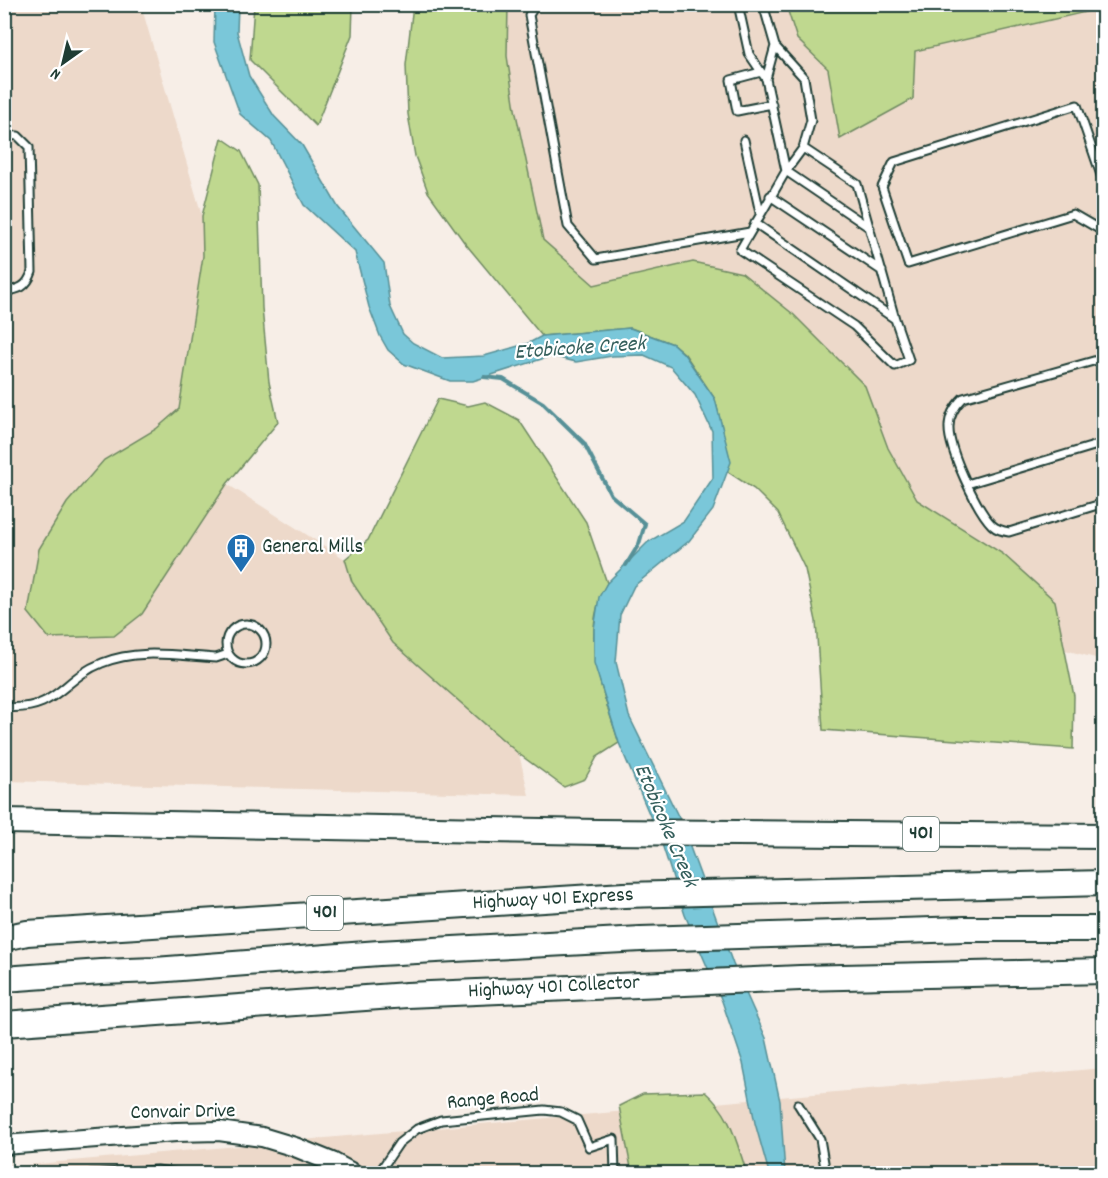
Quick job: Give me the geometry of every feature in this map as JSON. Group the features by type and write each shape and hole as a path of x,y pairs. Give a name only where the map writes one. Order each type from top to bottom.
{"highway":[{"path":"4,821 98,824"},
{"path":"4,831 98,824"},
{"name":"401","path":"98,824 597,832 739,831 1104,836"},
{"name":"Highway 401 Express","path":"12,934 624,895 1104,883"},
{"name":"Highway 401 Express","path":"4,979 379,953 641,939 965,929 1104,929"},
{"name":"Highway 401 Collector","path":"4,1024 407,995 800,978 1104,971"}],"street":[{"name":"Convair Drive","path":"4,1145 219,1131 262,1137 295,1147 354,1173"}],"lane":[{"path":"536,4 529,15 568,226 596,259 750,232"},
{"path":"738,4 749,54 766,79 786,171 870,228"},
{"path":"763,4 775,46 804,78 811,120 803,148 770,196 740,250 854,326 895,366 909,360 895,319 857,184 803,148"},
{"path":"766,79 775,46"},
{"path":"761,72 731,80 737,111 772,104"},
{"path":"1104,184 1077,105 894,162 882,187 908,264 1073,214 1104,232"},
{"path":"4,135 18,136 29,147 32,273 30,279 20,288 4,291"},
{"path":"744,140 760,213"},
{"path":"770,196 882,270"},
{"path":"755,224 895,319"},
{"path":"1104,358 963,398 954,409 949,428 950,440 967,484 982,513 993,526 1001,531 1009,532 1104,503"},
{"path":"967,484 1104,443"},
{"path":"252,624 262,632 267,644 262,657 257,662 244,664 232,659 228,654 226,640 232,629 238,625 252,624"},
{"path":"4,707 21,708 44,702 64,689 80,674 121,656 141,654 216,658 228,654"},
{"path":"798,1104 820,1139 826,1173"},
{"name":"Range Road","path":"378,1173 399,1143 417,1129 441,1120 544,1110 561,1112 577,1120 589,1147 614,1139 615,1173"},
{"path":"90,1173 157,1170 185,1173"}],"shaded area":[{"path":"5,5 141,5 202,216 203,256 179,409 156,429 104,460 142,614 227,484 345,559 352,582 393,643 519,754 529,795 5,781"},
{"path":"508,5 1103,5 1103,660 1065,650 1055,601 1003,554 917,500 888,448 693,262 594,285 543,240 515,109 507,56"},
{"path":"1103,1068 1103,1173 5,1174 4,1167"}],"green space":[{"path":"1103,4 1103,8 915,51 913,99 840,139 828,69 797,39 786,5"},
{"path":"254,5 353,5 352,35 316,126 250,60"},
{"path":"413,5 508,5 507,56 515,109 543,240 594,285 693,262 742,273 793,314 865,386 888,448 917,500 1003,554 1055,601 1074,696 1073,749 823,730 816,621 805,569 778,513 754,489 719,466 730,461 715,399 685,354 673,344 631,328 542,336 464,242 428,192 415,156 408,114 406,65"},
{"path":"222,138 241,151 258,185 262,308 269,382 278,422 227,484 142,614 114,636 49,638 28,612 39,549 67,503 104,460 156,429 179,409 203,256 202,216"},
{"path":"438,399 468,406 485,402 519,420 586,522 607,583 594,623 594,643 601,683 619,743 597,757 585,779 564,787 519,754 393,643 352,582 345,559 368,540"},
{"path":"705,1092 727,1120 747,1173 632,1173 619,1106 643,1094"}],"water":[{"name":"Etobicoke Creek","path":"215,5 238,5 237,32 249,76 274,116 302,145 338,207 384,263 390,306 403,334 413,343 442,358 484,356 529,343 542,336 630,328 673,344 684,354 715,399 731,462 713,510 689,541 634,586 620,615 616,662 629,716 680,820 733,964 766,1038 780,1101 785,1173 769,1173 755,1123 743,1063 722,1001 685,915 662,844 619,743 594,663 594,629 599,597 607,583 648,542 684,521 713,478 712,431 695,395 671,367 644,355 612,356 576,362 551,356 473,381 450,381 404,364 388,350 380,336 369,307 355,252 304,205 271,141 240,114 214,42"}],"waterway":[{"path":"484,377 503,379 543,403 584,443 611,495 645,524 639,544 626,565"}],"place":[{"name":"General Mills","path":"241,574"}]}
